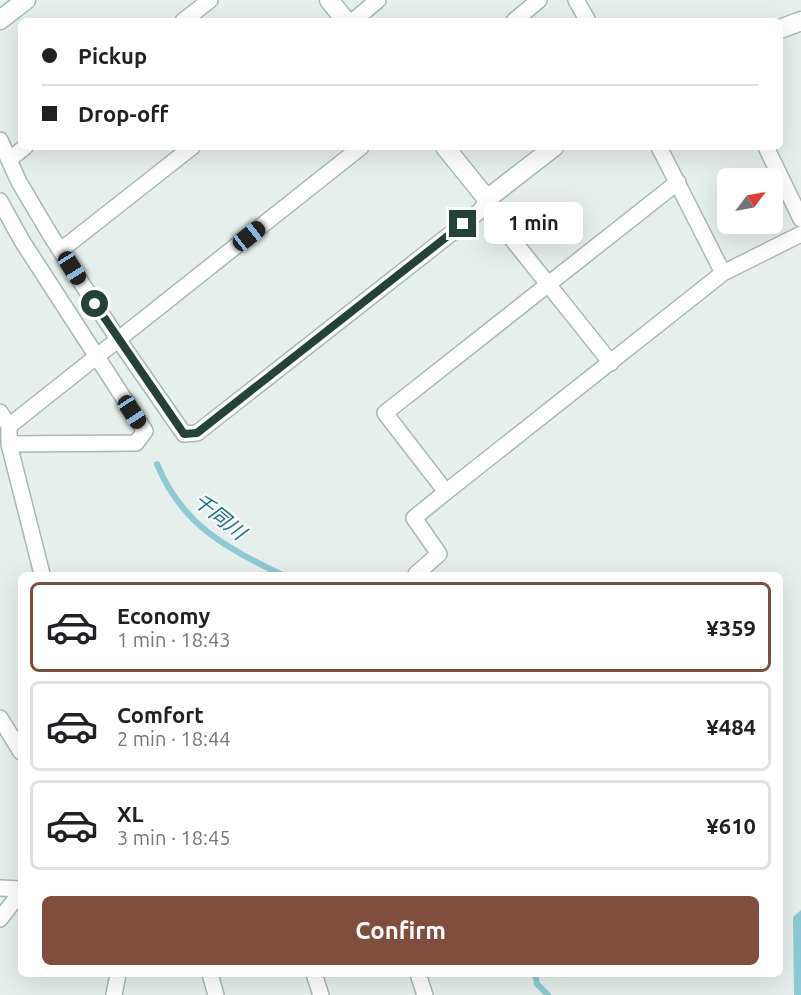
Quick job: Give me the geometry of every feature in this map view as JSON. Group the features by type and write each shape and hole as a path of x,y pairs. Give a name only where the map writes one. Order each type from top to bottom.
{"street":[{"path":"0,20 26,0"},
{"path":"187,18 210,0"},
{"path":"329,0 344,18"},
{"path":"356,18 378,0"},
{"path":"518,18 539,0"},
{"path":"576,0 586,18"},
{"path":"783,28 801,21"},
{"path":"0,140 19,182 61,250 117,339 184,434 197,433 481,210 487,199 550,150"},
{"path":"10,159 21,150"},
{"path":"61,250 188,150"},
{"path":"9,426 357,150"},
{"path":"447,150 487,199 492,214 611,363"},
{"path":"661,150 723,273"},
{"path":"767,150 801,219"},
{"path":"446,492 385,413 678,182"},
{"path":"0,201 22,241 145,431 136,443 9,444"},
{"path":"418,572 439,554 414,518 723,273 801,234"},
{"path":"0,412 9,426 9,444 41,572"},
{"path":"0,718 18,747"},
{"path":"0,888 18,891"},
{"path":"0,919 18,895"},
{"path":"114,995 117,977"},
{"path":"211,977 216,995"},
{"path":"315,977 321,995"},
{"path":"419,977 425,995"}],"water":[{"path":"801,910 801,995 794,995 793,917"}],"waterway":[{"name":"千同川","path":"157,464 167,485 192,518 223,543 276,572"},
{"name":"千同川","path":"536,977 537,984 548,995"}],"route":[{"path":"95,304 184,434 197,433 463,224"}]}
